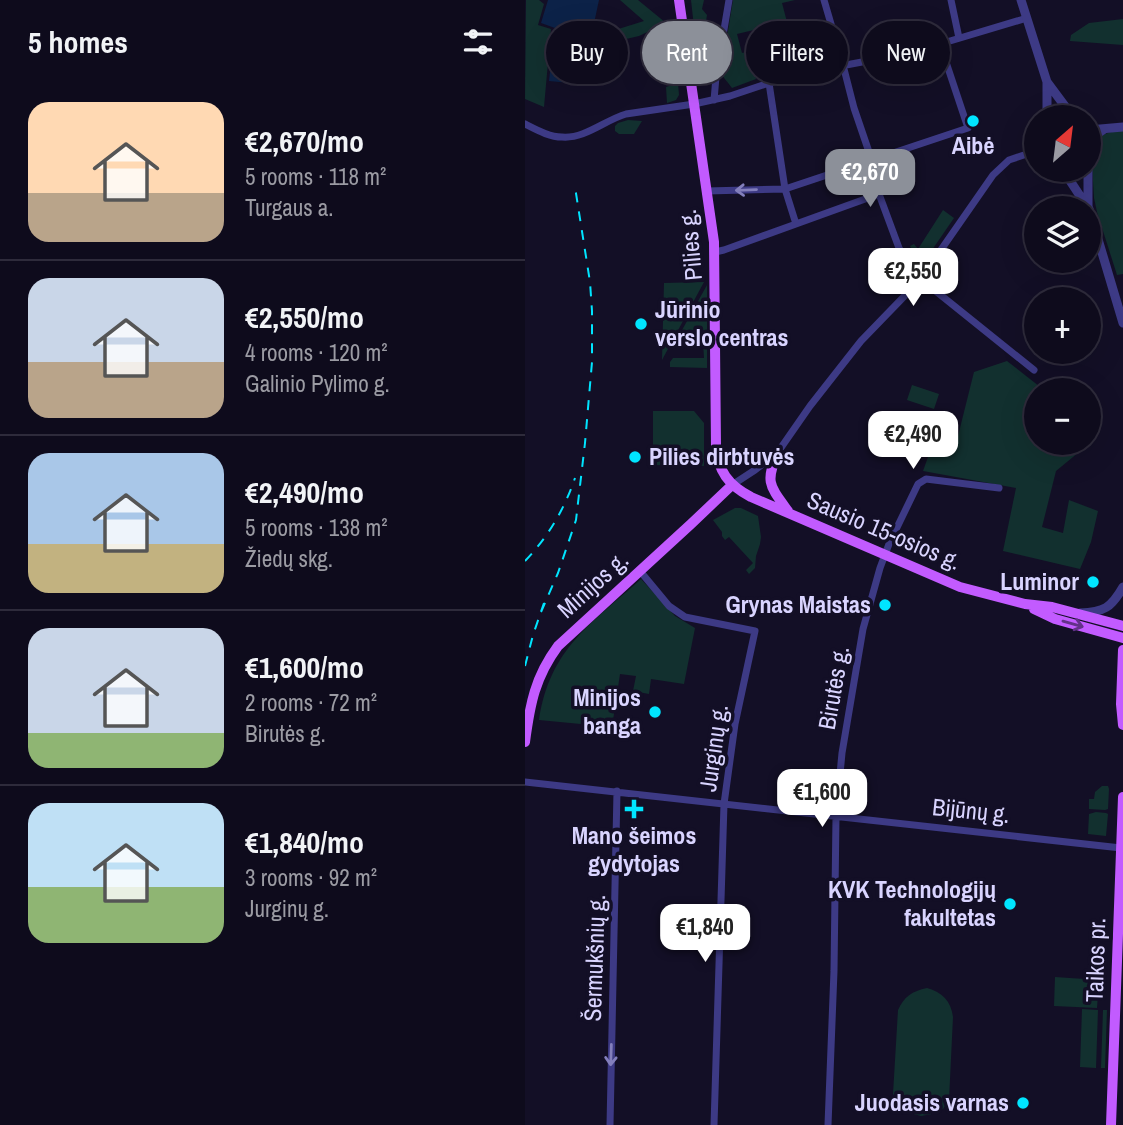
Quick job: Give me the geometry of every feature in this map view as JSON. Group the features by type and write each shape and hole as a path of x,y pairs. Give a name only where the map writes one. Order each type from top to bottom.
{"main road":[{"name":"Pilies g.","path":"679,0 715,252 716,446 720,467 731,485"},
{"path":"778,452 770,478 775,492 790,513"},
{"name":"Sausio 15-osios g.","path":"731,485 751,497 960,587 1123,626"},
{"name":"Minijos g.","path":"525,742 535,688 550,657 567,637 731,485"},
{"name":"Sausio 15-osios g.","path":"1025,604 1055,619 1123,638"},
{"path":"1123,650 1123,724"},
{"name":"Taikos pr.","path":"1111,1125 1123,797"}],"street":[{"path":"714,100 729,0"},
{"path":"824,0 830,21"},
{"path":"950,0 959,38"},
{"path":"1023,1 1047,82 1047,105"},
{"path":"950,41 1027,18"},
{"path":"707,191 786,189 968,128 950,74"},
{"path":"1047,82 1065,105"},
{"path":"525,124 553,136 578,136 625,114 714,100 766,84"},
{"path":"769,84 786,189 796,224"},
{"path":"848,84 879,194 899,248 912,272 1034,370"},
{"path":"1101,129 1123,127"},
{"path":"1101,132 1105,129"},
{"path":"731,485 778,452 861,341 921,280 993,175 1009,160 1024,155"},
{"path":"715,252 879,194"},
{"path":"1101,251 1123,323"},
{"name":"Birutės g.","path":"828,1125 836,816 842,753 861,641 885,555 918,484 926,479 999,488"},
{"name":"Jurginų g.","path":"640,571 669,606 685,617 755,631 735,724 725,804 714,1125"},
{"path":"1075,613 1108,607 1123,587"},
{"name":"Bijūnų g.","path":"525,782 1121,848"},
{"name":"Šermukšnių g.","path":"610,1125 617,791"}],"green space":[{"path":"526,0 539,0 544,4 538,25 546,27 544,107 525,99"},
{"path":"620,0 638,0 664,21 644,21"},
{"path":"691,0 704,0 702,9 707,15 706,21 693,21"},
{"path":"733,0 795,0 782,3 787,21 746,21 746,32 737,34 742,53 746,52 746,83 732,88 729,84 732,84 732,21 730,21"},
{"path":"1123,19 1123,45 1070,41 1071,35 1089,23"},
{"path":"642,22 642,35 628,39 628,26"},
{"path":"678,84 679,95 676,100 667,103 666,87"},
{"path":"628,120 642,121 634,134 619,134 615,131 618,123"},
{"path":"1123,130 1123,274 1117,275 1101,225 1101,196 1094,196 1093,182 1101,182 1101,136"},
{"path":"943,210 954,218 921,266 916,266 910,258 915,255 910,246 914,244 918,249"},
{"path":"704,282 662,360 664,283"},
{"path":"707,285 707,368 670,367 673,358 704,358 703,342 676,341"},
{"path":"1007,361 1029,378 1024,378 1024,455 1075,455 1056,471 1042,527 1063,533 1069,500 1098,511 1091,542 1080,569 1003,551 1016,488 923,471 937,432 958,436 974,372"},
{"path":"912,385 939,394 934,409 907,400"},
{"path":"653,411 694,411 704,423 704,466 653,465"},
{"path":"735,508 758,516 760,544 755,568 749,574 746,570 753,563 729,537 725,540 713,520"},
{"path":"641,579 675,616 695,628 684,684 651,679 649,694 633,691 636,676 620,674 612,727 539,720 544,695 553,674 575,639"},
{"path":"1102,786 1108,786 1109,789 1108,809 1089,809 1089,799 1094,799 1095,792"},
{"path":"1089,814 1108,814 1106,836 1088,834"},
{"path":"1055,977 1099,980 1097,1008 1054,1006"},
{"path":"927,988 945,998 953,1017 949,1100 943,1109 921,1116 900,1107 893,1094 898,1010 909,995"},
{"path":"1082,1009 1098,1010 1096,1068 1080,1067"},
{"path":"1103,1010 1107,1010 1105,1068 1101,1068"}],"water":[{"path":"548,0 599,0 594,21 541,23"}],"railway":[{"path":"541,612 576,520 592,362 590,282 575,187"},
{"path":"525,561 555,522 575,478"},
{"path":"525,666 544,603"}],"place":[{"name":"Aibė","path":"973,121"},
{"name":"Jūrinio verslo centras","path":"641,324"},
{"name":"Pilies dirbtuvės","path":"635,457"},
{"name":"Luminor","path":"1093,582"},
{"name":"Grynas Maistas","path":"885,605"},
{"name":"Minijos banga","path":"655,712"},
{"name":"Mano šeimos gydytojas","path":"634,809"},
{"name":"KVK Technologijų fakultetas","path":"1010,904"},
{"name":"Juodasis varnas","path":"1023,1103"}]}
